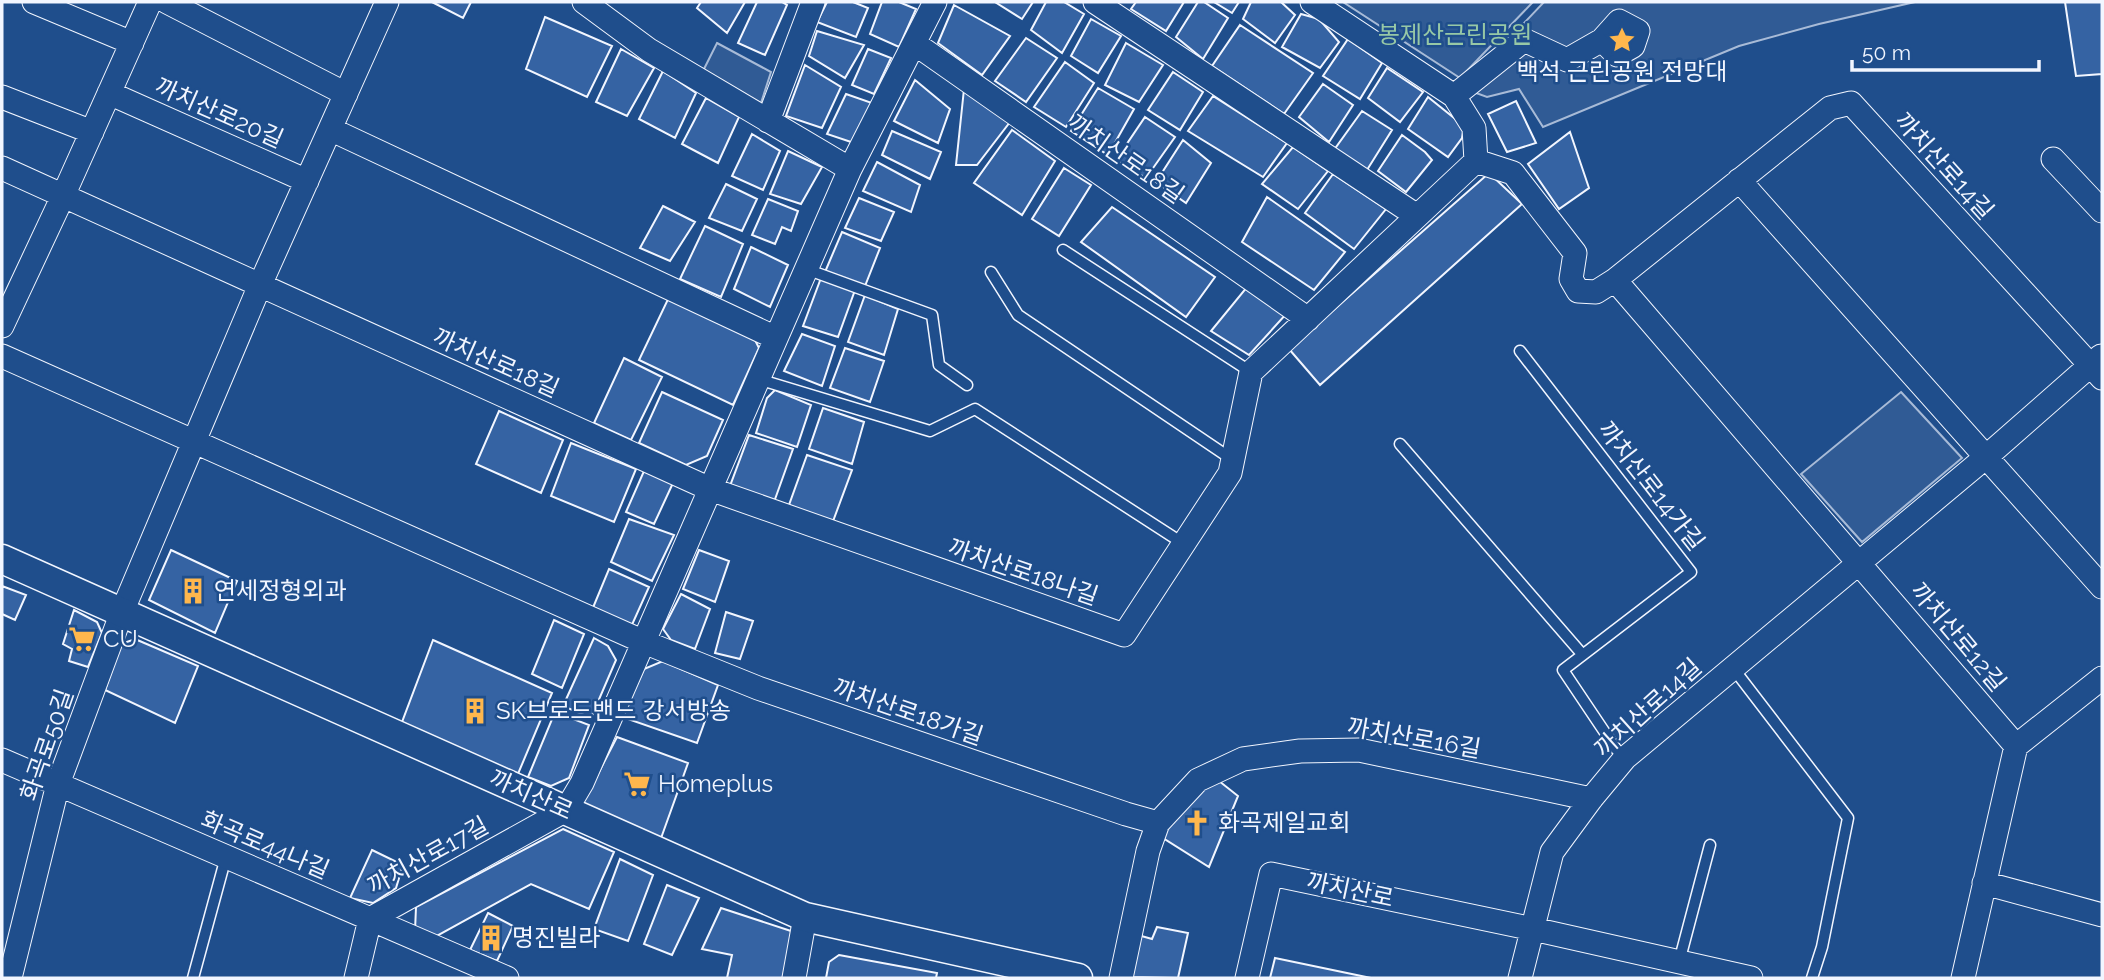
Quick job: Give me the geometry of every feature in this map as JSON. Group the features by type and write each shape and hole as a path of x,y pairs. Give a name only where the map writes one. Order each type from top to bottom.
{"street":[{"path":"34,2 132,43"},
{"path":"2,326 150,2"},
{"path":"167,2 346,94"},
{"path":"122,612 260,285 387,2"},
{"path":"584,2 649,50 850,169"},
{"path":"768,121 813,2"},
{"path":"566,810 582,783 850,169 934,2"},
{"path":"1095,2 1417,216"},
{"path":"1251,372 1476,161 1474,128 1454,96 1312,2"},
{"path":"1454,96 1524,40 1567,60 1602,40"},
{"name":"까치산로18길","path":"914,43 1308,319"},
{"name":"까치산로20길","path":"109,93 307,181"},
{"path":"2,97 92,132"},
{"name":"까치산로14길","path":"1476,161 1513,173 1575,253 1571,279 1578,291 1596,292 1615,280 1830,108 1851,103 2098,366 1625,758 1552,852 1520,978"},
{"path":"330,129 776,338"},
{"path":"2053,159 2102,211"},
{"path":"2,168 260,285"},
{"path":"1739,180 2102,587"},
{"path":"1615,280 1860,562"},
{"name":"까치산로18길","path":"260,285 710,489"},
{"path":"2,356 644,642"},
{"name":"까치산로18나길","path":"710,489 1124,635 1230,473 1251,372"},
{"name":"까치산로","path":"2,559 805,917 1078,978"},
{"name":"까치산로12길","path":"1860,562 2016,746"},
{"name":"화곡로50길","path":"10,978 58,784 122,612"},
{"name":"까치산로18가길","path":"644,642 758,688 1158,823"},
{"path":"1963,978 2016,746 2102,678"},
{"name":"까치산로16길","path":"1121,978 1148,851 1158,823 1198,780 1243,759 1300,751 1359,750 1591,799"},
{"name":"화곡로44나길","path":"2,760 507,978"},
{"name":"까치산로17길","path":"356,978 370,919 566,810"},
{"name":"까치산로","path":"1247,978 1271,874 1533,929"},
{"path":"1984,883 2102,915"},
{"path":"794,978 805,917"},
{"path":"1533,929 1751,978"}],"lane":[{"path":"1063,250 1251,372"},
{"path":"806,269 932,315 939,365 967,386"},
{"path":"991,272 1018,316 1233,460"},
{"name":"까치산로14가길","path":"1520,351 1691,572 1563,670 1616,750 1625,758"},
{"path":"758,379 930,431 975,408 1184,544"},
{"path":"1399,444 1582,654"},
{"name":"까치산로14길","path":"1733,668 1848,818 1822,947 1812,978"},
{"path":"1679,962 1710,845"},
{"path":"193,978 226,857"}],"green space":[{"name":"봉제산근린공원","path":"1343,2 1533,2 1460,78"},
{"path":"1544,2 1915,2 1739,46 1543,127 1519,89 1487,97 1476,93 1471,79"},
{"path":"717,43 771,72 760,106 703,71"},
{"path":"1901,392 1962,458 1862,542 1801,474"}],"building":[{"path":"432,2 471,2 463,18"},
{"path":"701,2 745,2 727,33 697,8"},
{"path":"757,2 782,2 787,5 765,55 738,43"},
{"path":"827,2 853,2 868,8 856,37 817,22"},
{"path":"882,2 899,2 916,9 899,47 870,34"},
{"path":"995,2 1033,2 1022,19"},
{"path":"1046,2 1064,2 1084,14 1062,53 1031,30"},
{"path":"1136,2 1184,2 1166,31 1131,9"},
{"path":"1198,2 1204,2 1228,18 1203,59 1176,37"},
{"path":"1214,2 1239,2 1232,13"},
{"path":"1251,2 1281,2 1295,15 1275,43 1243,19"},
{"path":"2065,2 2102,2 2102,74 2076,76"},
{"path":"954,5 1010,36 982,75 938,43"},
{"path":"1301,14 1319,19 1339,42 1320,68 1282,47"},
{"path":"545,17 612,46 587,97 526,69"},
{"path":"1091,19 1121,36 1098,73 1071,56"},
{"path":"1240,25 1313,73 1284,114 1212,66"},
{"path":"817,31 864,45 845,78 809,56"},
{"path":"1026,38 1057,58 1026,102 995,81"},
{"path":"1348,39 1382,63 1360,99 1323,76"},
{"path":"1126,43 1163,65 1139,102 1105,85"},
{"path":"621,49 654,68 627,116 596,102"},
{"path":"868,49 891,58 874,94 852,85"},
{"path":"1065,62 1094,83 1066,127 1034,107"},
{"path":"805,65 841,87 822,128 786,116"},
{"path":"1387,68 1423,92 1400,122 1368,98"},
{"path":"663,71 696,93 675,138 639,119"},
{"path":"1173,72 1203,92 1180,130 1148,110"},
{"path":"915,80 950,109 938,143 894,121"},
{"path":"1323,84 1353,105 1329,142 1299,117"},
{"path":"1098,88 1134,109 1108,155 1071,131"},
{"path":"964,89 1010,122 977,165 956,165"},
{"path":"846,94 872,103 854,143 827,134"},
{"path":"1213,96 1287,143 1263,177 1188,131"},
{"path":"1428,97 1464,126 1462,138 1448,157 1408,129"},
{"path":"706,98 739,117 718,163 682,144"},
{"path":"1516,101 1536,143 1507,152 1488,114"},
{"path":"1362,111 1392,130 1367,170 1334,150"},
{"path":"1145,117 1175,137 1146,178 1116,160"},
{"path":"1012,130 1055,161 1022,215 974,183"},
{"path":"892,131 941,152 930,179 882,155"},
{"path":"1570,132 1589,188 1559,209 1528,164"},
{"path":"752,134 780,151 763,190 732,176"},
{"path":"1402,135 1432,160 1406,192 1378,171"},
{"path":"1183,140 1211,163 1186,203 1156,182"},
{"path":"1293,147 1328,171 1298,209 1262,184"},
{"path":"788,151 822,167 801,204 770,194"},
{"path":"877,162 920,185 911,212 863,191"},
{"path":"1064,168 1091,185 1059,236 1032,219"},
{"path":"1489,173 1522,204 1320,385 1289,349"},
{"path":"1333,174 1386,209 1354,249 1305,213"},
{"path":"726,184 757,199 742,231 709,218"},
{"path":"1267,197 1345,252 1314,290 1242,242"},
{"path":"859,198 894,212 881,241 845,228"},
{"path":"768,199 798,211 791,231 782,227 775,244 752,235"},
{"path":"663,206 695,222 670,261 640,248"},
{"path":"1112,207 1215,277 1186,317 1081,242"},
{"path":"705,226 743,244 721,297 680,279"},
{"path":"842,232 880,248 865,286 825,272"},
{"path":"751,247 788,265 770,307 734,289"},
{"path":"821,278 855,290 838,337 803,326"},
{"path":"1247,287 1288,312 1249,355 1211,331"},
{"path":"670,295 752,334 759,348 733,405 639,360"},
{"path":"865,295 898,309 884,355 848,342"},
{"path":"802,334 835,346 822,386 784,371"},
{"path":"845,348 884,361 870,402 830,388"},
{"path":"624,358 662,377 631,440 594,423"},
{"path":"775,390 811,405 797,447 756,433 767,398"},
{"path":"662,392 723,420 707,456 686,465 639,443"},
{"path":"823,408 864,422 852,464 809,449"},
{"path":"499,411 563,440 541,493 476,464"},
{"path":"749,435 793,449 774,502 730,486"},
{"path":"571,443 636,469 614,522 551,496"},
{"path":"807,455 852,470 832,524 789,505"},
{"path":"644,471 673,483 654,524 626,512"},
{"path":"629,519 674,535 652,581 611,562"},
{"name":"연세정형외과","path":"171,550 237,581 215,633 149,600"},
{"path":"699,550 729,561 715,602 683,589"},
{"path":"609,569 649,587 631,627 592,610"},
{"path":"2,586 26,595 15,620 2,614"},
{"path":"681,594 710,609 695,649 671,640 663,629"},
{"name":"CU","path":"74,610 97,622 102,633 88,667 69,661 72,649 63,644"},
{"path":"726,612 753,621 740,659 715,653"},
{"path":"554,620 584,634 562,688 532,674"},
{"path":"594,638 608,646 616,660 591,718 563,706"},
{"path":"135,639 198,666 175,723 105,690 121,644"},
{"name":"SK브로드밴드 강서방송","path":"433,640 552,693 515,781 399,730"},
{"path":"663,661 718,685 697,743 622,717 644,669"},
{"path":"555,712 589,725 569,778 551,786 528,777"},
{"name":"Homeplus","path":"617,737 688,763 660,841 582,805"},
{"name":"화곡제일교회","path":"1219,781 1238,796 1209,867 1163,838 1172,808 1203,787"},
{"path":"563,829 614,852 589,909 531,884 435,937 415,931 416,907"},
{"path":"372,850 403,865 396,888 373,903 350,898"},
{"path":"620,859 653,875 628,941 594,929"},
{"path":"667,885 699,898 672,955 644,944"},
{"path":"721,908 797,933 786,978 727,978 732,955 702,949"},
{"name":"명진빌라","path":"488,913 513,926 497,961 470,950"},
{"path":"1157,927 1188,933 1178,978 1131,977 1138,935 1152,939"},
{"path":"839,955 937,973 936,978 826,978 829,962"},
{"path":"1275,958 1371,978 1270,978"}],"place":[{"name":"백석 근린공원 전망대","path":"1622,40"},
{"name":"연세정형외과","path":"193,591"},
{"name":"CU","path":"82,639"},
{"name":"SK브로드밴드 강서방송","path":"475,711"},
{"name":"Homeplus","path":"637,784"},
{"name":"화곡제일교회","path":"1197,823"},
{"name":"명진빌라","path":"491,938"}]}
